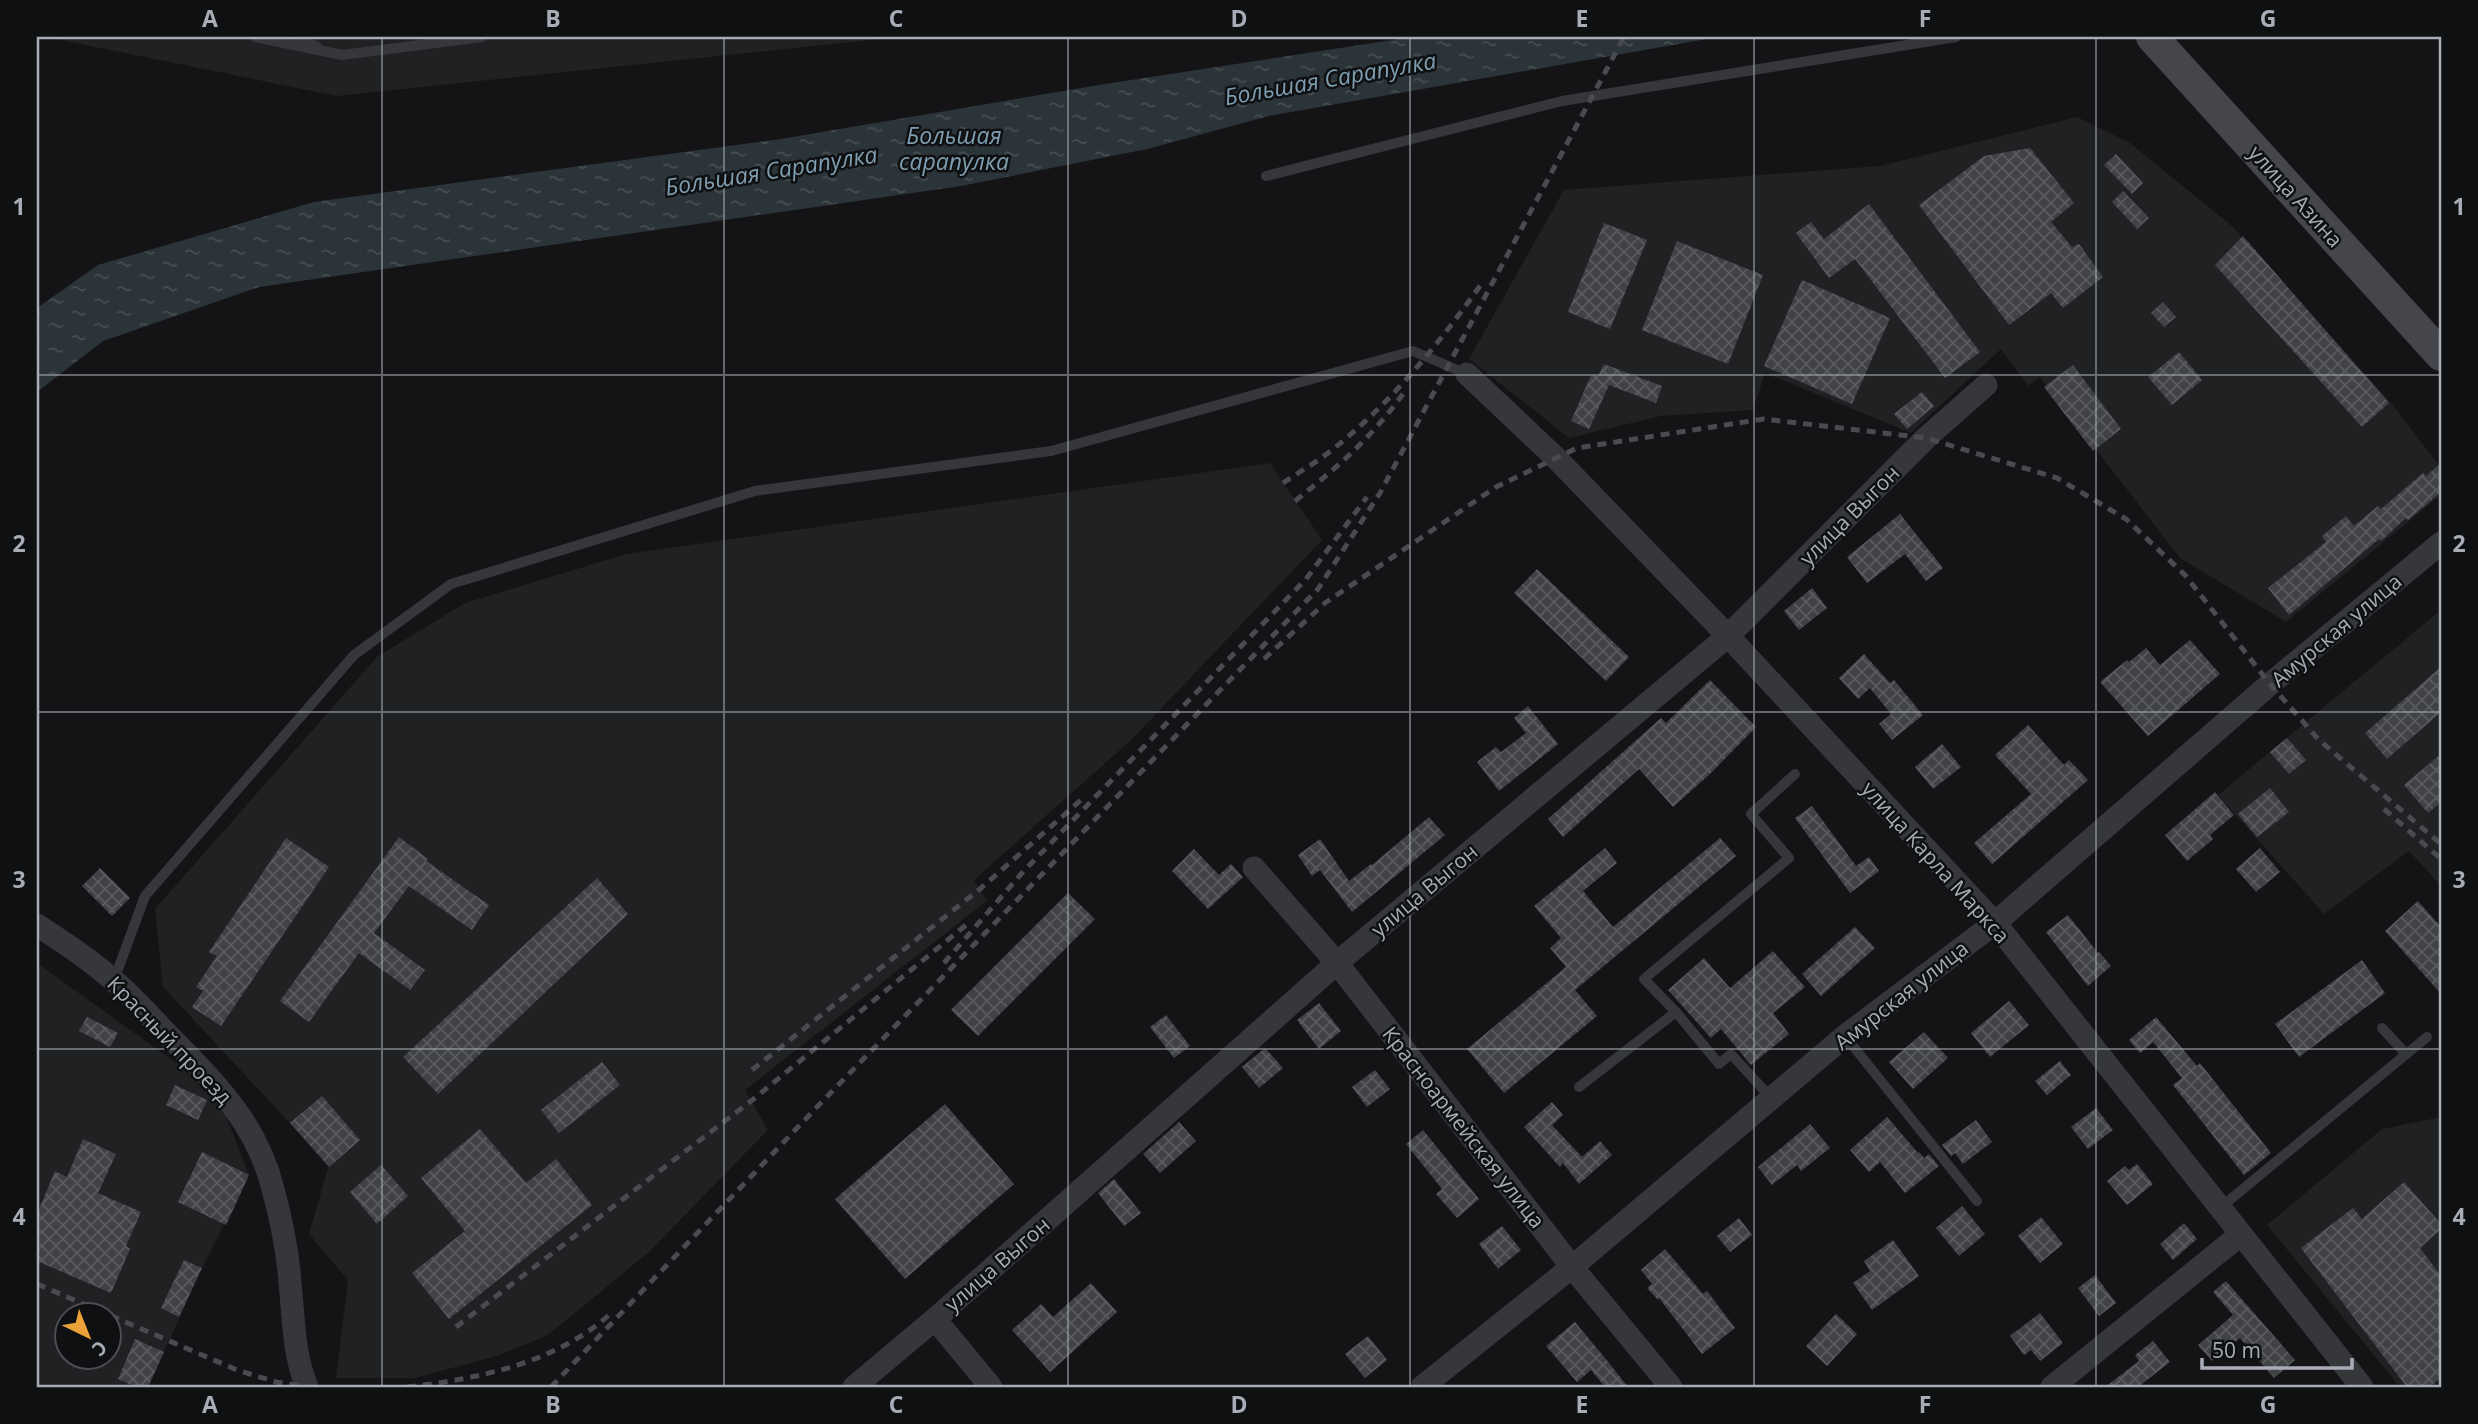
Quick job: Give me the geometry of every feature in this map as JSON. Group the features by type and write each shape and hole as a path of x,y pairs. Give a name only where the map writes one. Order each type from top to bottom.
{"main road":[{"name":"улица Азина","path":"2152,37 2441,355"}],"street":[{"name":"улица Карла Маркса","path":"1467,374 1556,458 1728,636 1994,923 2362,1387"},
{"name":"улица Выгон","path":"854,1387 935,1319 1337,963 1728,636 1926,438 1986,385"},
{"name":"Амурская улица","path":"1422,1387 1572,1267 1845,1037 1994,923 2260,693 2441,543"},
{"name":"Красноармейская улица","path":"1254,868 1337,963 1572,1267 1671,1387"},
{"name":"Красный проезд","path":"37,925 114,980 231,1101 257,1143 273,1189 290,1281 298,1364 307,1387"},
{"path":"2052,1387 2240,1236"},
{"path":"935,1319 991,1387"}],"lane":[{"path":"255,37 332,54 482,37"},
{"path":"297,37 332,54"},
{"path":"426,37 437,43"},
{"path":"1266,176 1562,101 1956,37"},
{"path":"114,980 145,897 154,886 354,655 451,584 755,491 1051,451 1413,351 1467,374"},
{"path":"1772,1099 1731,1054 1719,1064 1676,1012 1644,979 1788,858 1751,814 1795,774"},
{"path":"1579,1087 1676,1012"},
{"path":"2382,1028 2406,1054"},
{"path":"1845,1037 1977,1201"},
{"path":"2220,1208 2427,1037"}],"shaded area":[{"path":"46,37 899,37 337,96"},
{"path":"2077,117 2130,143 2233,227 2393,405 2441,468 2441,495 2286,622 2180,558 2040,377 2028,386 2001,349 1911,433 1765,373 1753,410 1661,416 1569,438 1469,359 1564,190 1880,166"},
{"path":"1270,463 1322,540 1131,740 974,880 987,901 745,1090 768,1130 649,1252 548,1335 500,1355 415,1378 336,1378 348,1280 309,1234 329,1165 163,987 155,909 377,657 465,603 626,554"},
{"path":"2441,610 2441,886 2409,851 2324,914 2218,795"},
{"path":"37,963 178,1064 224,1111 249,1175 202,1268 148,1387 37,1387"},
{"path":"2441,1117 2441,1387 2400,1387 2267,1225 2382,1129"}],"water":[{"name":"Большая сарапулка","path":"1412,37 1718,37 1269,116 1147,149 961,186 259,287 103,341 37,392 37,308 98,265 314,202 781,139 1105,84"}],"building":[{"path":"2030,148 2074,203 2051,222 2072,247 2079,244 2103,277 2063,308 2051,293 2009,325 1919,205 1984,156"},
{"path":"2116,154 2143,183 2132,194 2104,165"},
{"path":"2123,191 2149,218 2137,229 2112,202"},
{"path":"1869,204 1980,352 1945,378 1855,259 1829,278 1796,233 1811,222 1824,239"},
{"path":"1604,223 1647,240 1610,329 1568,312"},
{"path":"2243,236 2389,403 2362,427 2215,265"},
{"path":"1677,241 1763,275 1728,364 1642,330"},
{"path":"1802,280 1890,318 1852,404 1764,366"},
{"path":"2163,302 2176,317 2164,327 2151,313"},
{"path":"2179,352 2202,380 2172,405 2148,377"},
{"path":"1604,364 1662,386 1656,403 1609,385 1589,429 1571,421 1591,375 1598,376"},
{"path":"2073,365 2121,429 2093,451 2044,387"},
{"path":"1922,392 1934,406 1907,429 1894,414"},
{"path":"2441,463 2441,492 2381,541 2379,539 2289,615 2268,588 2326,542 2322,536 2346,516 2354,526 2378,506 2381,509 2423,473 2426,476"},
{"path":"1900,514 1943,568 1926,581 1905,554 1867,583 1847,557"},
{"path":"1537,569 1629,657 1606,681 1514,593"},
{"path":"1812,588 1827,608 1799,630 1784,611"},
{"path":"2190,640 2220,674 2148,736 2100,682 2146,648 2160,665"},
{"path":"1864,654 1890,683 1894,680 1923,715 1892,740 1879,724 1891,714 1870,688 1858,699 1839,678"},
{"path":"2441,667 2441,712 2387,759 2365,733"},
{"path":"1710,680 1756,727 1673,807 1639,769 1563,837 1548,819 1661,718 1666,723"},
{"path":"1528,706 1558,744 1499,791 1477,762 1496,747 1501,752 1526,733 1514,718"},
{"path":"2028,725 2064,765 2069,760 2088,780 1992,864 1974,843 2031,794 1995,755"},
{"path":"2287,738 2306,760 2289,774 2270,752"},
{"path":"1942,744 1961,767 1933,789 1915,767"},
{"path":"2441,754 2441,802 2428,813 2404,785"},
{"path":"2270,788 2289,812 2257,837 2238,814"},
{"path":"2215,792 2234,815 2210,835 2213,839 2187,861 2165,835"},
{"path":"1812,806 1856,866 1869,857 1879,871 1850,893 1795,818"},
{"path":"1429,817 1445,835 1352,912 1320,870 1312,876 1298,855 1320,839 1349,881"},
{"path":"399,837 428,859 426,861 489,905 472,930 409,886 374,933 425,970 410,990 359,953 309,1022 280,1001"},
{"path":"286,838 329,867 221,1026 192,1007 203,991 196,987 217,956 209,952"},
{"path":"1720,838 1736,856 1575,990 1597,1016 1504,1093 1467,1049 1566,967 1550,948 1561,938 1534,906 1605,848 1617,863 1583,891 1613,927"},
{"path":"2260,848 2280,872 2256,892 2236,869"},
{"path":"1194,849 1219,875 1231,864 1243,877 1208,909 1172,871"},
{"path":"100,868 130,898 112,916 82,886"},
{"path":"597,878 628,914 438,1094 403,1057"},
{"path":"1068,893 1095,919 978,1036 951,1010"},
{"path":"2418,901 2441,927 2441,994 2385,931"},
{"path":"2068,915 2111,966 2088,986 2046,932"},
{"path":"1855,927 1875,948 1821,996 1802,974"},
{"path":"1773,951 1805,987 1773,1013 1789,1034 1751,1065 1721,1029 1711,1038 1668,990 1704,958 1730,988"},
{"path":"2362,960 2385,993 2299,1057 2275,1024"},
{"path":"2009,1001 2029,1025 1990,1057 1971,1033"},
{"path":"1319,1003 1341,1031 1319,1049 1297,1020"},
{"path":"1166,1015 1190,1046 1174,1058 1150,1027"},
{"path":"87,1017 118,1033 110,1047 79,1031"},
{"path":"2156,1017 2197,1066 2200,1063 2271,1153 2244,1175 2173,1085 2182,1078 2153,1042 2140,1053 2129,1040"},
{"path":"1924,1032 1948,1058 1913,1089 1889,1062"},
{"path":"1265,1048 1283,1068 1259,1088 1242,1067"},
{"path":"2060,1061 2071,1075 2047,1095 2035,1081"},
{"path":"602,1062 620,1085 559,1133 541,1110"},
{"path":"1375,1070 1390,1089 1367,1107 1352,1087"},
{"path":"175,1085 207,1100 198,1120 166,1105"},
{"path":"322,1096 360,1140 329,1167 290,1123"},
{"path":"1552,1102 1563,1115 1552,1125 1582,1157 1600,1141 1612,1155 1579,1184 1563,1163 1560,1167 1524,1127"},
{"path":"945,1104 1014,1184 905,1279 835,1199"},
{"path":"2096,1108 2113,1130 2088,1149 2071,1127"},
{"path":"1887,1117 1918,1153 1924,1158 1929,1154 1939,1166 1905,1193 1880,1162 1869,1172 1850,1150"},
{"path":"1976,1120 1992,1142 1963,1164 1955,1153 1951,1156 1942,1145"},
{"path":"1179,1122 1196,1141 1160,1173 1143,1154"},
{"path":"1810,1124 1830,1148 1801,1171 1797,1165 1772,1185 1758,1167"},
{"path":"480,1129 526,1183 556,1159 592,1205 449,1319 412,1273 465,1231 421,1178"},
{"path":"1423,1130 1479,1199 1457,1218 1436,1194 1442,1189 1406,1144"},
{"path":"83,1139 116,1154 98,1193 141,1212 126,1246 130,1249 111,1293 37,1261 37,1214 55,1171 67,1177"},
{"path":"202,1152 249,1175 226,1225 178,1202"},
{"path":"2137,1164 2153,1184 2127,1205 2107,1181 2125,1166 2129,1170"},
{"path":"381,1165 408,1196 377,1224 350,1192"},
{"path":"1114,1179 1141,1213 1124,1226 1098,1193"},
{"path":"2404,1182 2441,1224 2441,1229 2420,1248 2441,1276 2441,1378 2429,1387 2407,1387 2301,1248 2353,1208 2362,1219"},
{"path":"1962,1206 1985,1234 1959,1256 1936,1228"},
{"path":"2041,1217 2063,1244 2040,1263 2018,1236"},
{"path":"1739,1218 1752,1235 1730,1252 1717,1236"},
{"path":"2184,1223 2197,1239 2173,1260 2160,1244"},
{"path":"1502,1226 1521,1250 1498,1269 1479,1244"},
{"path":"1893,1240 1919,1276 1872,1310 1853,1283 1870,1271 1864,1261"},
{"path":"1665,1249 1703,1294 1707,1291 1735,1328 1702,1354 1659,1298 1658,1300 1647,1288 1652,1284 1641,1270"},
{"path":"184,1260 202,1268 179,1317 161,1308"},
{"path":"2095,1275 2116,1303 2099,1316 2078,1288"},
{"path":"2226,1281 2295,1360 2274,1378 2240,1338 2212,1361 2198,1345 2233,1315 2213,1292"},
{"path":"1091,1283 1117,1312 1050,1372 1012,1330 1041,1304 1053,1317"},
{"path":"2040,1313 2063,1343 2040,1361 2031,1350 2024,1355 2010,1336"},
{"path":"1836,1314 1857,1334 1827,1366 1806,1346"},
{"path":"1575,1322 1628,1387 1605,1387 1591,1370 1577,1382 1546,1346"},
{"path":"1368,1336 1387,1360 1365,1378 1345,1354"},
{"path":"135,1339 164,1352 148,1387 136,1387 118,1379"},
{"path":"2153,1341 2170,1362 2138,1387 2105,1387 2139,1361 2135,1355"}],"railway":[{"path":"551,1387 817,1107 1318,589 1380,493 1624,37"},
{"path":"1283,483 1332,450 1394,393 1449,328 1482,283"},
{"path":"1295,501 1353,451 1403,394"},
{"path":"1264,659 1325,603 1496,487 1577,448 1764,419 1926,438 2057,478 2126,519 2185,575 2270,684 2319,740 2441,844"},
{"path":"944,963 1022,873 1306,579 1367,497"},
{"path":"752,1070 980,889 1081,800"},
{"path":"2384,809 2441,859"},
{"path":"456,1327 751,1101 966,925"},
{"path":"37,1284 237,1370 276,1382 308,1387"},
{"path":"407,1387 488,1373 541,1357 589,1331 610,1314"}],"water label":[{"name":"Большая Сарапулка","path":"1330,78"},
{"name":"Большая Сарапулка","path":"771,170"}]}
